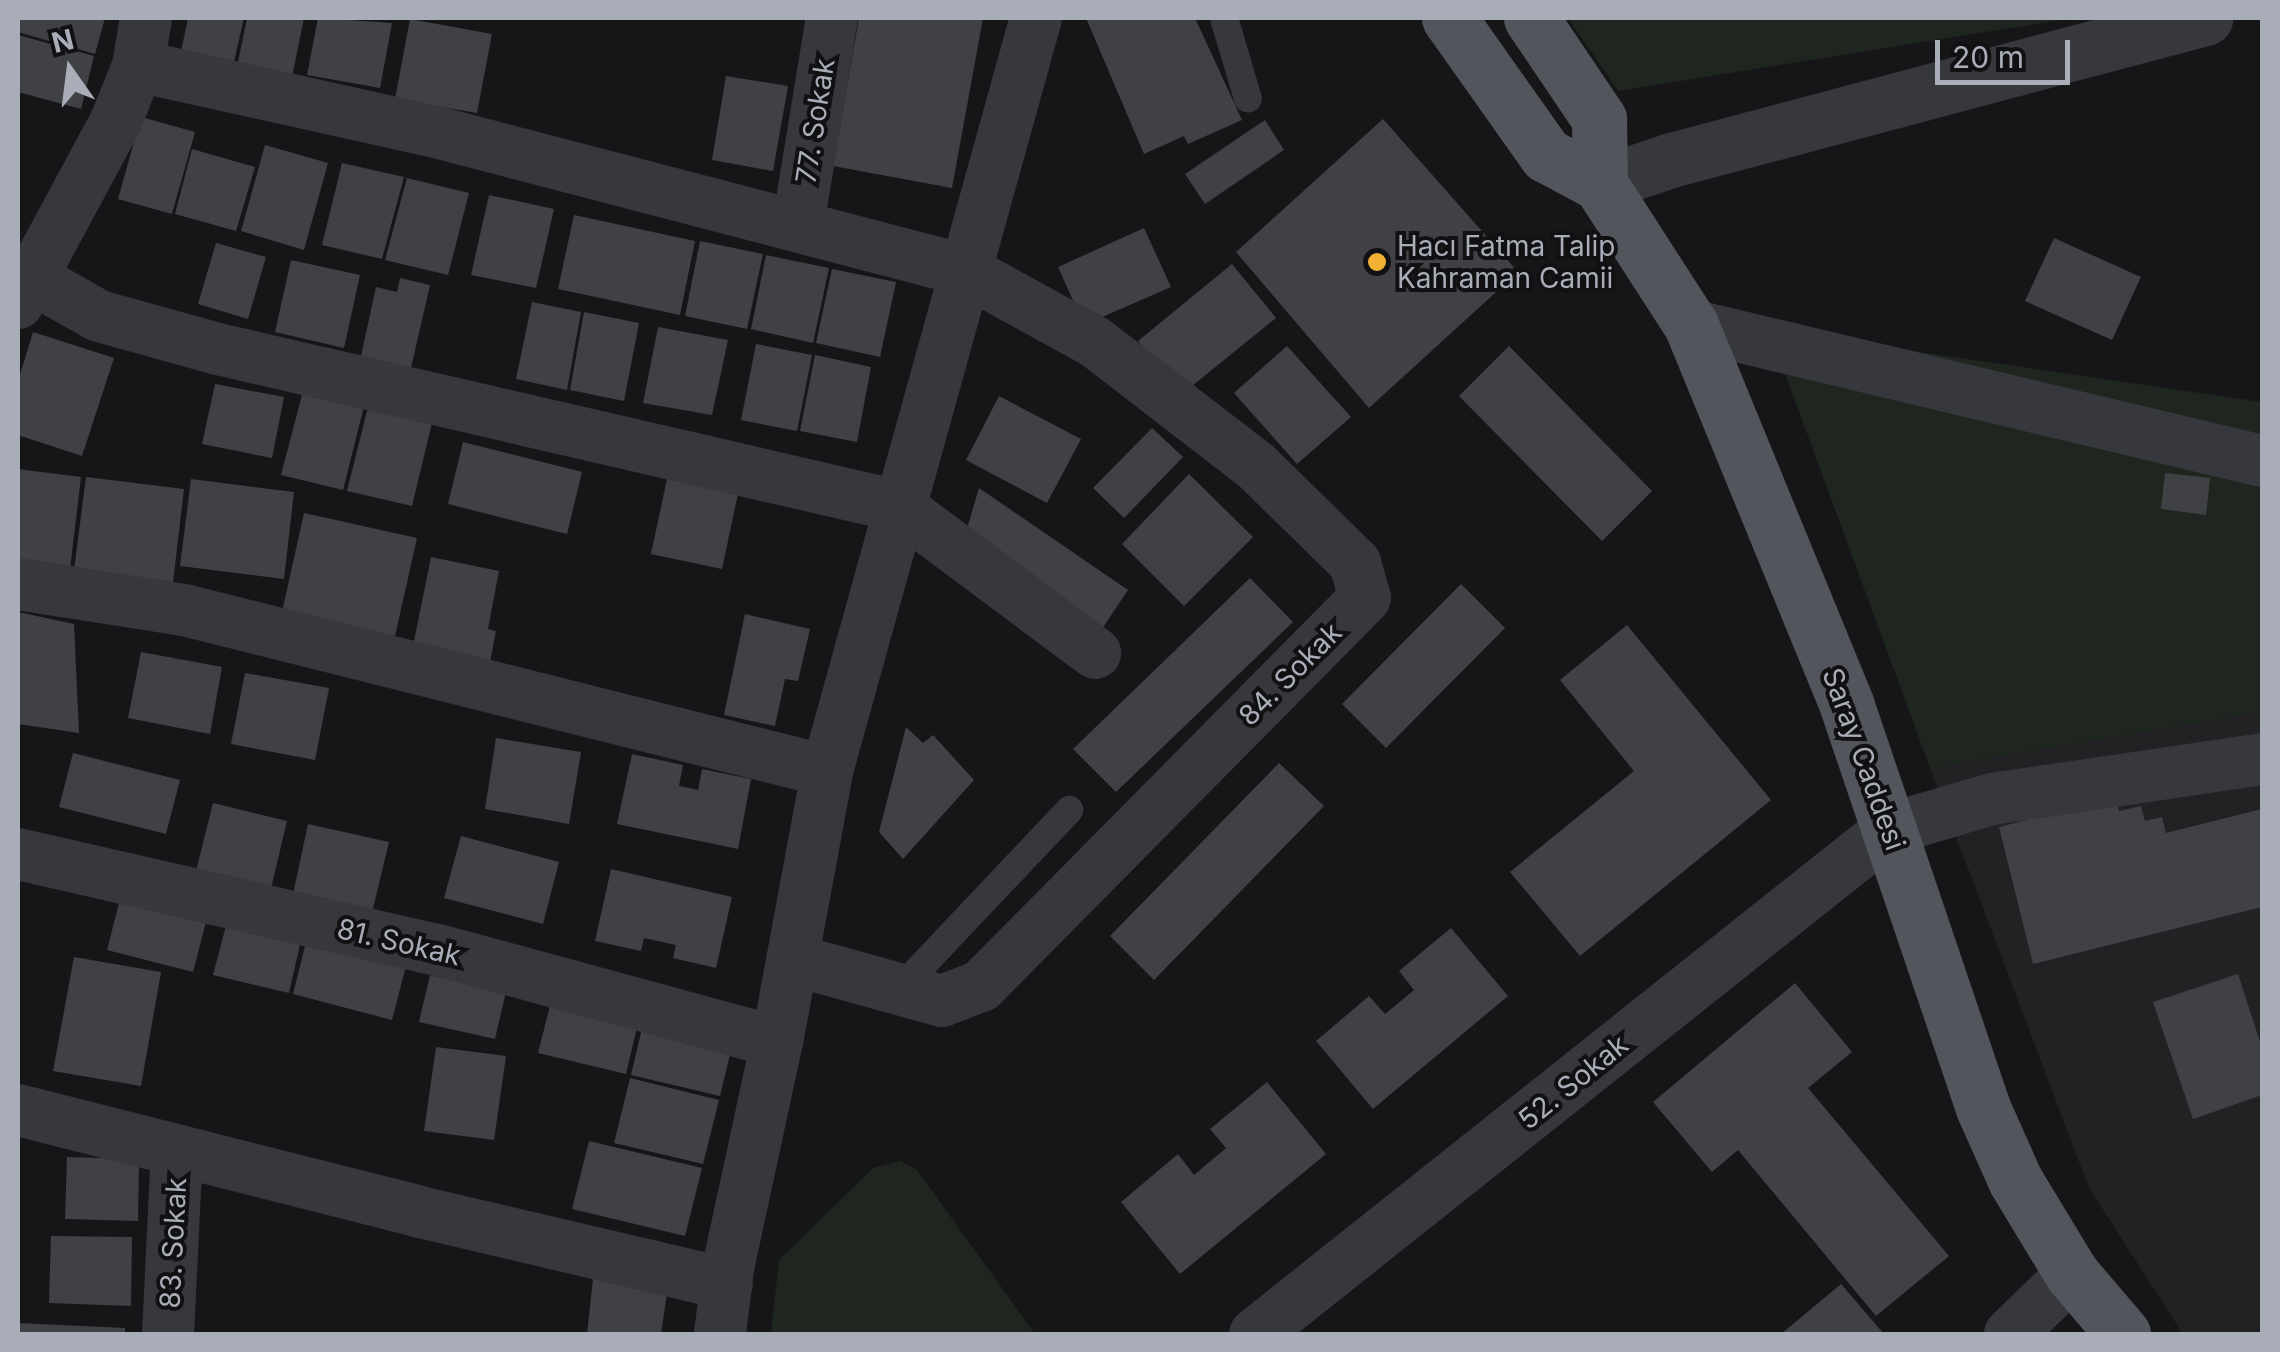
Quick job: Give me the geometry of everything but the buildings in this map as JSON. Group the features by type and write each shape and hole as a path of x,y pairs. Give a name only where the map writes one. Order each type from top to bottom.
{"main road":[{"name":"Saray Caddesi","path":"1449,18 1546,155 1600,184 1690,325 1847,706 1983,1108 2016,1180 2072,1274 2123,1334"},
{"path":"1531,18 1599,119 1600,184"}],"street":[{"name":"77. Sokak","path":"798,225 832,18"},
{"path":"720,1334 726,1284 778,1042 827,771 1036,18"},
{"path":"1600,184 1670,160 2205,18"},
{"path":"964,270 440,133 142,42 116,121 24,290 98,316 218,349 898,506 1096,653"},
{"name":"84. Sokak","path":"794,960 942,1000 981,986 1366,598 1355,563 1256,466 1094,342 964,270"},
{"path":"1690,325 2262,461"},
{"path":"18,584 184,610 827,771"},
{"path":"1890,829 1992,799 2262,759"},
{"name":"52. Sokak","path":"1256,1334 1890,829"},
{"name":"81. Sokak","path":"18,854 438,950 778,1042"},
{"path":"18,1110 726,1284"},
{"name":"83. Sokak","path":"168,1334 177,1152"},
{"path":"2010,1334 2072,1274"}],"lane":[{"path":"1224,18 1248,99"},
{"path":"899,990 1069,810"}],"shaded area":[{"path":"1568,18 2073,18 1618,91"},
{"path":"1769,330 2262,402 2262,712 1930,768"},
{"path":"2262,712 2262,1329 2252,1334 2183,1334 2089,1188 1930,768"},
{"path":"900,1161 917,1170 1035,1334 771,1334 779,1260 873,1168"}],"place":[{"name":"Hacı Fatma Talip Kahraman Camii","path":"1377,262"}]}
